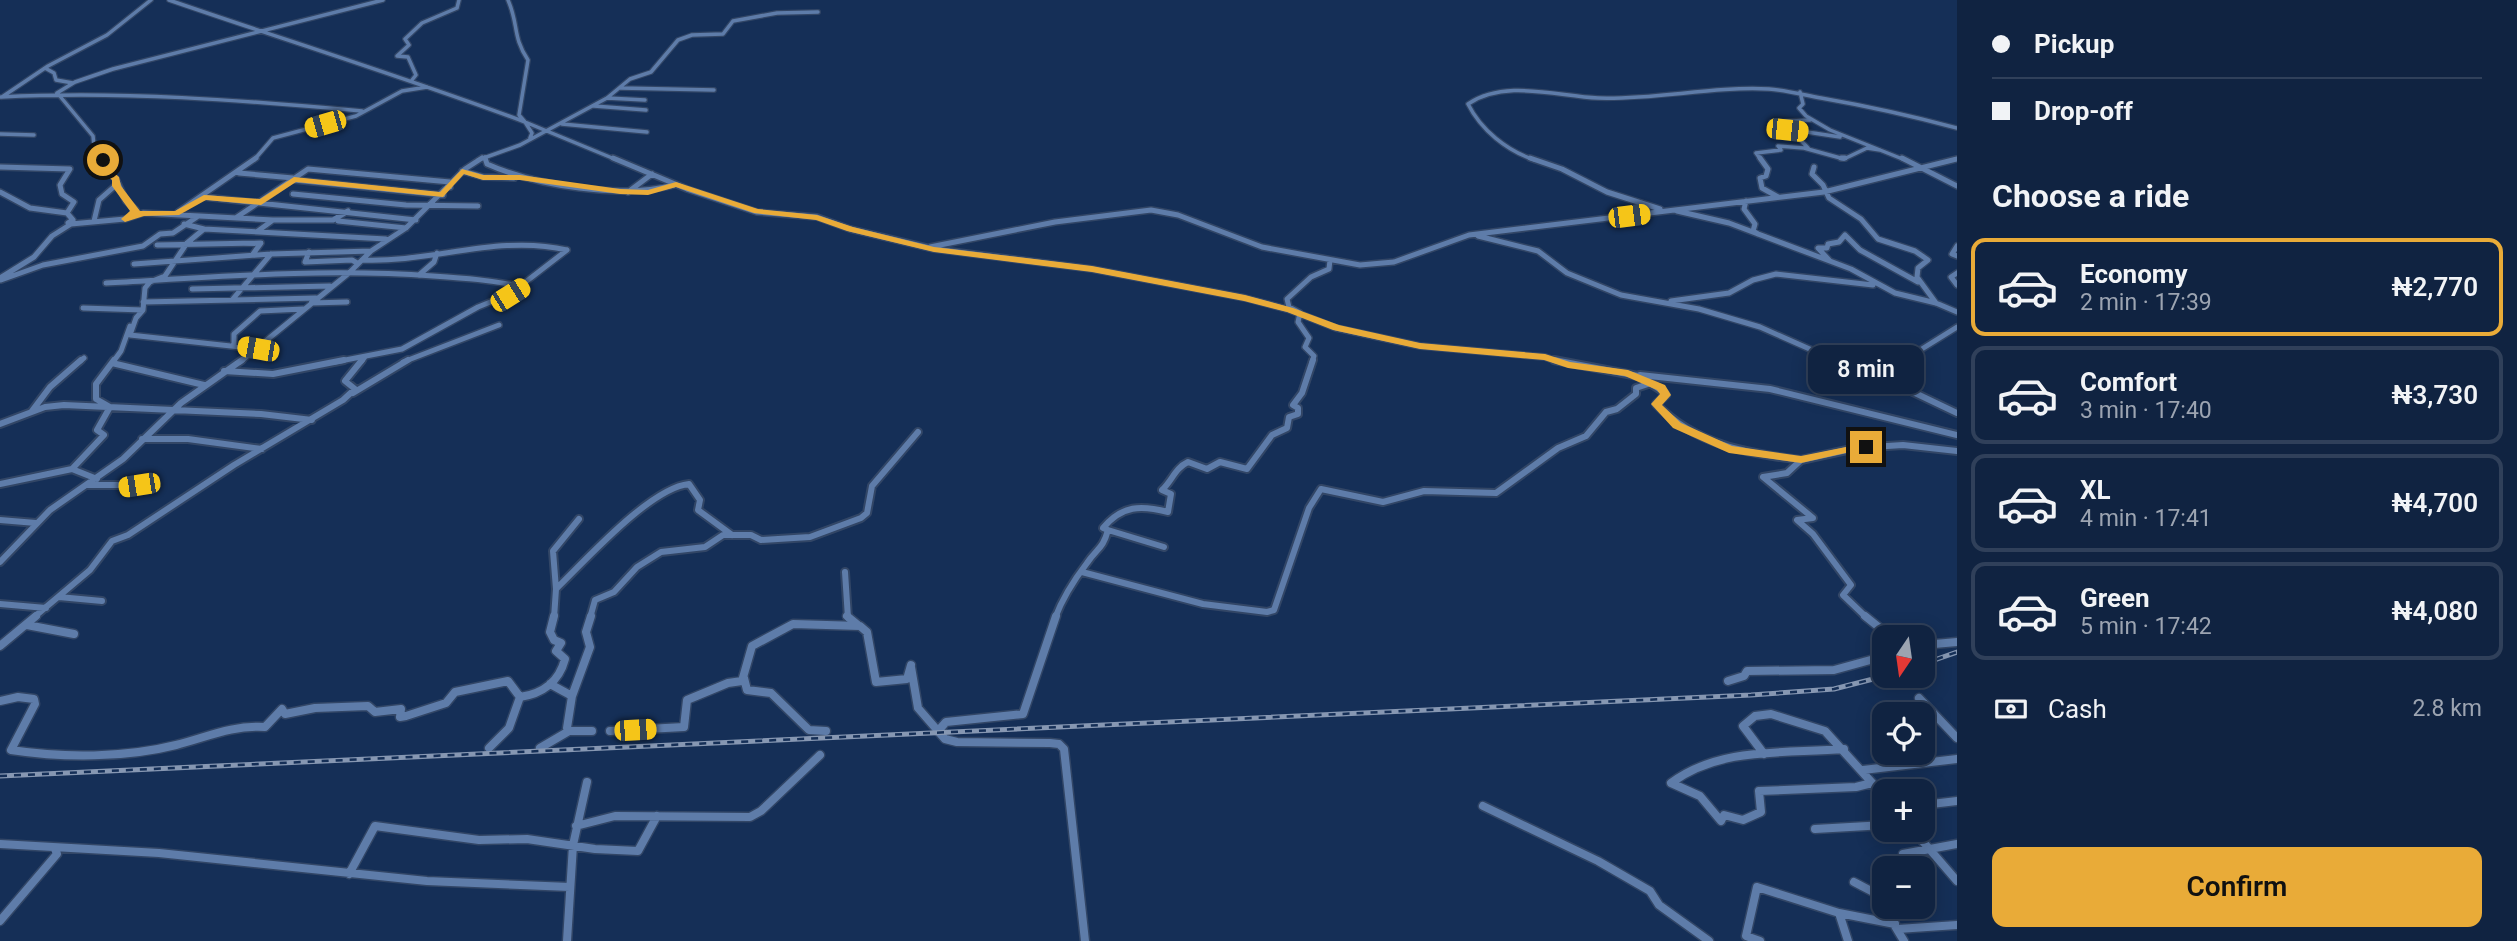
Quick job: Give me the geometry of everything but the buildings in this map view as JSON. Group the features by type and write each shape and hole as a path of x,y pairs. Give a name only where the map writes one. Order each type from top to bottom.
{"street":[{"path":"1,97 45,68 84,50 152,0"},
{"path":"169,0 258,32 432,87 548,130 676,184 757,212 817,217 850,229 930,247 1003,260 1111,272 1245,298 1300,313"},
{"path":"57,95 72,83 113,69 383,0"},
{"path":"412,80 416,75 408,57 397,56 408,45 405,39 422,23 457,8 459,0"},
{"path":"508,0 516,18 516,43 527,60 519,115 532,133 530,138"},
{"path":"0,562 36,523 123,459 172,411 223,371 258,349 313,300 349,274 371,251 416,220 443,195 462,171 485,157 520,145 562,124 607,98 630,79 651,72 668,48 687,36 723,34 733,21 771,13 818,12"},
{"path":"45,68 54,73 53,78 72,83"},
{"path":"188,211 239,173 273,138 356,116 402,91 432,87"},
{"path":"621,88 714,90"},
{"path":"1895,293 1857,272 1759,235 1700,215 1667,210 1607,192 1562,169 1520,155 1478,124 1468,104 1483,94 1497,92 1600,98 1709,89 1800,92 1889,109 1957,128"},
{"path":"12,91 24,97"},
{"path":"1800,92 1803,104 1799,108 1810,120 1957,186"},
{"path":"57,95 75,110 80,124 93,136 95,155 103,160 103,168 116,179 116,185 131,209 136,210 125,219"},
{"path":"1,97 57,95 285,104 362,111"},
{"path":"607,98 645,100"},
{"path":"594,106 646,110"},
{"path":"1810,120 1771,122 1787,130 1845,137"},
{"path":"562,124 647,132"},
{"path":"0,134 34,135"},
{"path":"1806,135 1796,135 1808,148"},
{"path":"1778,197 1762,188 1760,178 1766,176 1768,169 1756,153 1773,153 1781,150 1778,146 1782,145 1808,148 1844,159 1867,148 1880,150"},
{"path":"485,157 487,164 520,178"},
{"path":"930,247 1055,222 1150,210 1178,215 1262,247 1360,265 1394,262 1469,235 1824,192 1957,159"},
{"path":"0,167 70,169 60,184 62,194 74,202 67,213"},
{"path":"1814,167 1812,174 1823,185 1824,192 1861,219 1878,239 1915,251 1928,260 1928,263 1918,268 1917,276 1926,285 1936,303"},
{"path":"236,218 308,169 450,182 450,187"},
{"path":"462,171 502,179 520,178 628,192 648,192 676,184"},
{"path":"239,173 308,180"},
{"path":"628,192 652,174"},
{"path":"278,190 294,180 300,180 443,195"},
{"path":"94,221 94,208 108,190 116,185"},
{"path":"0,192 30,208 67,213 73,220 65,225 67,227"},
{"path":"293,194 429,206 478,206"},
{"path":"204,197 416,220"},
{"path":"1746,201 1744,209 1755,224 1753,231 1759,235"},
{"path":"0,279 81,256 143,246 197,217 188,211"},
{"path":"0,279 34,257 52,236 67,227 94,221 125,219 143,213 188,211 236,218 332,220 406,228"},
{"path":"332,220 341,218 349,211"},
{"path":"258,231 273,220"},
{"path":"184,224 204,229 388,239"},
{"path":"110,407 96,399 96,384 112,363 127,339 126,334 143,310 145,288 150,282 165,276 187,243 204,229"},
{"path":"1469,235 1538,251 1574,277 1621,295 1734,319 1892,382 1957,414"},
{"path":"1830,262 1818,248 1827,248 1828,244 1839,242 1845,236 1858,249 1926,285"},
{"path":"157,245 261,243 253,254"},
{"path":"223,371 273,374 402,349 470,310 523,287 527,284 525,282 567,250 525,245 437,253 378,262 305,262 309,252"},
{"path":"1957,246 1952,254 1957,256"},
{"path":"134,264 253,254 371,251"},
{"path":"419,275 433,262 437,253"},
{"path":"232,300 271,254"},
{"path":"1330,260 1329,269 1311,277 1287,299 1289,307 1336,328 1420,346 1545,357 1568,365 1770,389 1957,435"},
{"path":"106,283 380,272 498,281 523,287"},
{"path":"1957,273 1951,277 1957,285"},
{"path":"1657,301 1729,293 1753,280 1776,274 1869,283 1957,312"},
{"path":"138,283 145,294"},
{"path":"192,289 332,286"},
{"path":"143,302 347,302"},
{"path":"83,308 143,310"},
{"path":"234,345 234,334 260,310 303,309"},
{"path":"1164,547 1103,528 1113,514 1123,510 1147,506 1168,512 1171,494 1162,490 1171,482 1180,466 1188,462 1207,469 1220,462 1247,469 1272,435 1287,428 1289,417 1298,414 1293,405 1302,393 1314,356 1305,347 1309,338 1298,322 1300,313"},
{"path":"136,318 130,335 180,341"},
{"path":"0,646 96,563 112,541 128,535 403,362 499,325"},
{"path":"1824,356 1840,356 1887,367 1902,362 1933,338 1957,327"},
{"path":"127,339 234,345 258,349"},
{"path":"343,400 355,389 345,382 349,373 365,357"},
{"path":"31,412 50,387 84,358"},
{"path":"112,363 204,385"},
{"path":"1628,373 1661,387 1666,395 1656,404 1668,418 1701,439 1729,450 1801,460 1856,448 1893,445 1957,451"},
{"path":"1082,572 1203,604 1267,612 1274,610 1309,508 1321,489 1376,502 1435,490 1496,493 1558,448 1586,436 1606,412 1617,409 1636,394 1636,388 1662,377"},
{"path":"0,424 31,412 64,405 261,414 312,420"},
{"path":"72,469 104,435 97,430 110,407"},
{"path":"569,731 572,696 590,647 586,632 595,600 614,592 637,567 661,552 705,547 719,536 751,535 761,540 810,537 861,518 867,513 872,486 918,432"},
{"path":"142,439 188,439 262,449"},
{"path":"1801,460 1787,473 1763,477 1813,518 1797,520 1813,534 1851,585 1843,594 1856,609 1863,611 1878,625"},
{"path":"0,484 72,469 97,478"},
{"path":"556,589 650,500 678,485 689,484 700,500 698,510 704,517 718,522 732,535"},
{"path":"88,485 146,485"},
{"path":"520,697 540,695 562,670 565,659 555,651 561,643 554,640 550,632 557,606 553,551 565,542 570,527 579,519"},
{"path":"0,520 36,523"},
{"path":"938,731 946,722 1023,714 1030,700 1037,666 1063,597 1089,559 1103,547 1108,530"},
{"path":"845,572 847,617 867,632 870,652 875,660 876,681 906,679 911,665 916,705 929,725 945,738 957,742 1050,743 1059,744 1064,749 1084,941"},
{"path":"59,597 102,601"},
{"path":"0,604 46,608"},
{"path":"610,731 684,726 687,700 728,683 742,681 752,646 793,624 860,626"},
{"path":"27,625 74,635"},
{"path":"1936,644 1957,642"},
{"path":"1728,681 1744,676 1746,671 1834,670 1872,660"},
{"path":"743,673 747,690 771,693 809,730 826,731"},
{"path":"0,701 18,697 34,699 35,704 29,720 10,750 48,756 176,745 212,732 265,727 282,709 285,714 315,708 368,706 375,712 401,709 400,717 414,716 432,704 446,703 455,692 508,681 520,697"},
{"path":"550,684 572,696"},
{"path":"489,748 509,728 520,697"},
{"path":"1919,698 1957,738"},
{"path":"1764,754 1743,726 1755,716 1771,714 1825,731 1844,749 1863,770 1872,783 1856,787 1759,791 1761,812 1743,820 1724,815 1721,821 1700,796 1671,783 1703,763 1764,754 1844,749"},
{"path":"540,748 569,731 592,731"},
{"path":"576,826 615,816 750,817 761,811 820,755"},
{"path":"1863,770 1957,759"},
{"path":"568,941 573,845 587,782"},
{"path":"1935,804 1957,801"},
{"path":"1483,806 1598,861 1650,891 1659,905 1709,941"},
{"path":"349,874 374,826 479,839 527,839 595,849 638,851 657,816"},
{"path":"1815,829 1872,826"},
{"path":"1926,842 1957,881"},
{"path":"0,844 159,853 349,874 557,887 570,883"},
{"path":"1903,854 1957,844"},
{"path":"0,921 47,869 57,854 55,849"},
{"path":"1854,882 1875,892 1904,941"},
{"path":"1760,941 1746,936 1756,887 1839,913 1896,927 1957,925"},
{"path":"1839,913 1848,941"}],"railway":[{"path":"1936,659 1957,652"},
{"path":"0,776 1751,695 1834,689 1872,679"}],"route":[{"path":"103,160 103,168 116,179 116,186 131,209 136,210 125,219 143,213 176,213 204,197 261,202 294,180 443,195 462,171 483,177 520,178 620,192 648,192 654,188 676,184 757,212 817,217 850,229 934,249 1003,260 1092,269 1245,298 1262,305 1290,310 1336,328 1366,332 1407,344 1545,357 1568,365 1628,373 1638,376 1648,384 1661,387 1666,395 1656,404 1677,426 1729,450 1801,460 1866,447"}]}
